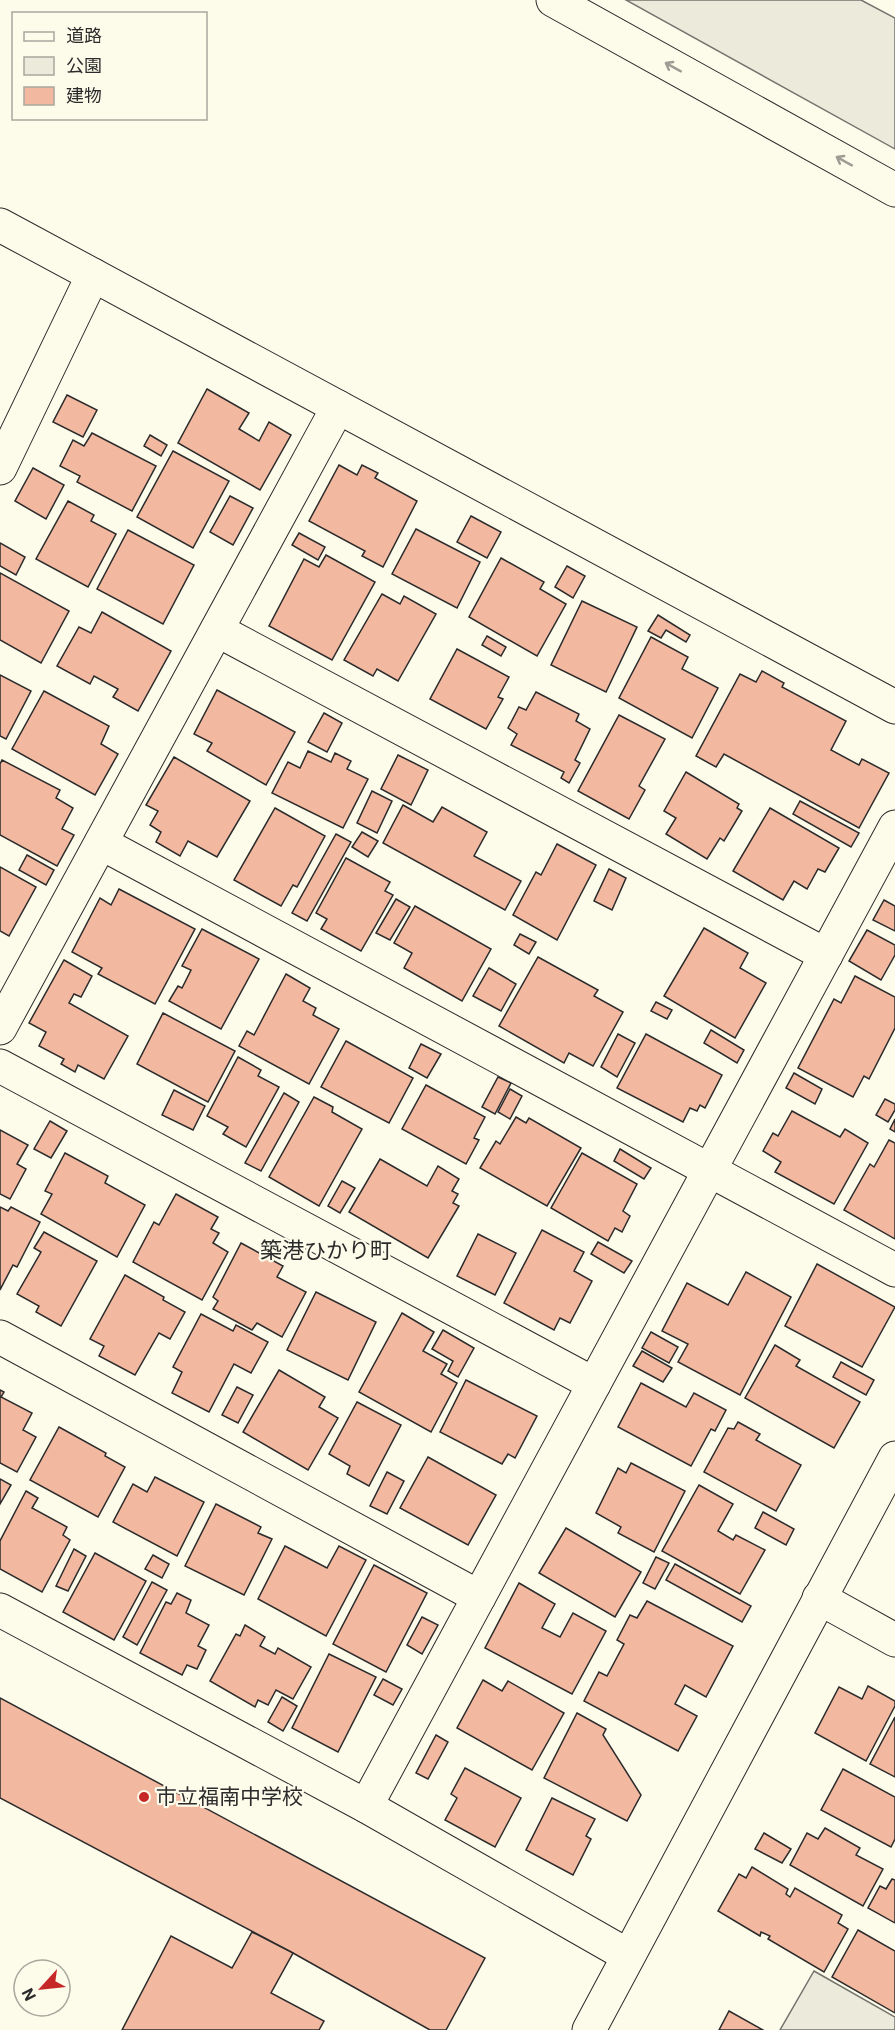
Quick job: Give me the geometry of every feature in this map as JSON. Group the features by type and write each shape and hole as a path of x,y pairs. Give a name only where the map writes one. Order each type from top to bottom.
{"street":[{"path":"554,0 895,190"},
{"path":"0,225 895,707"},
{"path":"0,468 93,275"},
{"path":"0,1028 338,407"},
{"path":"217,630 826,955"},
{"path":"366,1806 895,826"},
{"path":"101,843 895,1270"},
{"path":"0,1066 594,1384"},
{"path":"0,1337 479,1597"},
{"path":"589,2030 627,1955 895,1458"},
{"path":"819,1598 895,1640"},
{"path":"0,1610 366,1806 627,1955"}],"green space":[{"path":"626,0 861,0 895,18 895,149"},
{"path":"814,1971 895,2017 895,2030 780,2030"}],"building":[{"path":"207,389 249,413 239,429 259,441 269,422 291,435 260,490 178,443"},
{"path":"67,395 97,410 83,437 53,422"},
{"path":"92,433 156,466 132,511 77,482 80,476 60,466 73,440 84,446"},
{"path":"150,435 167,445 161,456 144,446"},
{"path":"173,451 229,481 193,548 137,517"},
{"path":"339,465 357,475 362,465 378,473 375,478 417,501 383,567 362,556 365,551 309,521"},
{"path":"33,468 64,485 46,519 15,501"},
{"path":"230,496 253,508 233,545 210,532"},
{"path":"68,501 94,515 91,521 116,534 88,587 36,559"},
{"path":"471,516 501,532 487,558 457,542"},
{"path":"416,529 480,562 457,608 392,574"},
{"path":"128,530 194,565 163,624 97,589"},
{"path":"299,533 325,547 318,560 292,545"},
{"path":"0,543 25,557 16,575 0,566"},
{"path":"326,555 375,582 332,660 269,626 304,559 319,567"},
{"path":"501,558 544,582 540,589 566,604 537,656 469,617"},
{"path":"567,566 585,576 573,598 555,587"},
{"path":"0,573 69,611 41,663 0,640"},
{"path":"382,594 400,604 404,596 436,614 398,681 377,669 373,676 344,660"},
{"path":"582,601 637,627 606,692 551,665"},
{"path":"102,612 171,651 138,711 113,697 118,689 94,676 90,684 57,666 79,627 91,633"},
{"path":"658,615 690,635 686,642 666,630 661,638 648,631"},
{"path":"487,636 506,647 501,656 482,645"},
{"path":"651,637 688,657 682,669 718,688 692,738 619,698"},
{"path":"457,649 509,677 498,697 503,699 486,729 430,699"},
{"path":"762,671 784,683 782,687 846,721 831,750 859,765 862,759 889,773 859,828 724,754 716,767 696,756 740,674 756,682"},
{"path":"0,675 31,691 6,739 0,736"},
{"path":"217,690 295,732 266,785 207,751 212,743 194,734"},
{"path":"44,691 109,726 101,744 118,754 95,795 12,749"},
{"path":"536,692 579,714 576,721 590,729 575,760 580,763 569,783 561,778 564,772 511,745 517,734 508,728 519,707 526,710"},
{"path":"324,713 342,723 327,752 308,742"},
{"path":"619,715 665,739 639,786 645,790 629,819 578,791"},
{"path":"308,751 331,762 335,753 351,761 347,769 368,779 343,828 272,793 288,762 300,768"},
{"path":"398,755 428,770 411,805 381,789"},
{"path":"174,757 250,801 217,857 188,841 180,856 156,842 161,832 150,825 158,811 146,805"},
{"path":"2,760 60,790 56,798 73,808 62,829 74,835 57,866 0,835 0,764"},
{"path":"686,772 739,804 737,808 742,811 724,841 720,838 707,859 666,834 676,818 664,811"},
{"path":"372,791 392,801 377,833 357,823"},
{"path":"800,801 859,833 851,847 793,814"},
{"path":"403,805 433,822 442,807 487,832 474,856 521,881 505,910 383,843"},
{"path":"275,808 325,836 297,887 293,885 281,906 234,880"},
{"path":"770,808 839,848 825,872 818,869 807,889 794,881 783,900 733,871"},
{"path":"362,832 378,841 368,857 352,847"},
{"path":"336,834 351,842 307,921 292,913"},
{"path":"557,844 596,865 557,940 513,915 536,872 541,875"},
{"path":"27,855 54,870 46,885 19,870"},
{"path":"346,858 390,882 385,891 393,895 361,951 321,929 327,919 316,913"},
{"path":"0,867 36,887 9,936 0,931"},
{"path":"609,869 626,878 612,910 594,901"},
{"path":"119,889 195,929 155,1004 98,974 102,968 72,952 100,898 111,905"},
{"path":"396,899 410,907 390,940 376,933"},
{"path":"884,900 895,906 895,931 873,920"},
{"path":"415,906 491,949 462,1001 404,968 412,953 394,943"},
{"path":"704,928 748,953 740,968 766,983 735,1038 664,996"},
{"path":"202,929 259,959 221,1029 169,1001 178,986 182,988 191,970 182,966"},
{"path":"867,930 895,945 895,955 881,980 849,961"},
{"path":"520,934 536,942 529,954 514,945"},
{"path":"538,957 598,990 594,996 623,1012 593,1066 569,1053 564,1063 499,1026"},
{"path":"64,960 92,976 81,997 74,994 69,1003 128,1036 104,1079 78,1065 75,1072 61,1064 64,1059 39,1046 46,1032 29,1023"},
{"path":"489,968 516,984 501,1011 473,996"},
{"path":"286,974 310,988 303,1001 316,1008 313,1015 339,1029 309,1084 239,1046 247,1031 254,1035"},
{"path":"855,976 895,997 895,1028 869,1079 864,1076 853,1097 798,1068 834,999 841,1003"},
{"path":"656,1002 672,1010 667,1019 651,1011"},
{"path":"163,1013 235,1051 208,1102 137,1064"},
{"path":"711,1030 744,1050 737,1063 704,1043"},
{"path":"618,1034 635,1043 617,1077 601,1067"},
{"path":"646,1034 722,1075 705,1108 700,1105 697,1111 690,1108 683,1122 617,1088"},
{"path":"346,1041 413,1078 389,1123 321,1087"},
{"path":"421,1044 441,1054 427,1078 409,1068"},
{"path":"238,1057 261,1070 258,1076 279,1087 246,1147 223,1134 228,1127 207,1116"},
{"path":"794,1073 822,1089 815,1104 786,1088"},
{"path":"498,1077 511,1083 495,1114 482,1107"},
{"path":"426,1085 485,1117 474,1138 479,1140 466,1164 402,1129"},
{"path":"510,1089 522,1096 510,1119 498,1112"},
{"path":"174,1090 205,1106 193,1130 162,1115"},
{"path":"284,1093 299,1102 261,1171 245,1163"},
{"path":"314,1097 333,1107 332,1112 362,1129 319,1206 269,1177"},
{"path":"885,1099 895,1104 895,1110 888,1122 876,1115"},
{"path":"792,1111 840,1137 845,1129 868,1143 834,1204 775,1172 781,1162 763,1151 773,1133 778,1136"},
{"path":"516,1117 526,1123 529,1118 581,1148 547,1206 480,1168 496,1141 500,1144"},
{"path":"895,1119 895,1132 890,1129"},
{"path":"50,1121 67,1131 51,1158 34,1149"},
{"path":"0,1130 28,1145 17,1164 26,1169 10,1199 0,1194"},
{"path":"889,1140 895,1143 895,1239 844,1210 870,1164 874,1167"},
{"path":"620,1149 651,1168 644,1179 614,1161"},
{"path":"65,1153 108,1176 105,1183 145,1205 117,1257 41,1214 52,1194 45,1191"},
{"path":"582,1153 637,1184 623,1211 630,1216 622,1232 615,1228 608,1241 551,1208"},
{"path":"380,1159 427,1186 438,1166 459,1179 452,1191 458,1194 453,1203 459,1206 428,1258 349,1212"},
{"path":"342,1181 355,1188 340,1213 328,1206"},
{"path":"176,1194 218,1217 211,1229 219,1233 213,1243 228,1252 202,1300 133,1262 154,1222 159,1225"},
{"path":"0,1207 8,1211 11,1207 40,1222 17,1267 13,1265 0,1290"},
{"path":"542,1230 584,1252 574,1271 592,1281 570,1323 560,1318 554,1330 504,1303"},
{"path":"44,1232 97,1261 61,1326 36,1312 39,1306 17,1294 41,1252 34,1248"},
{"path":"478,1234 516,1253 495,1295 457,1276"},
{"path":"598,1242 632,1261 624,1273 591,1254"},
{"path":"241,1243 283,1266 277,1277 306,1292 282,1337 257,1323 252,1330 213,1309 218,1301 213,1297"},
{"path":"817,1264 895,1307 862,1367 785,1326"},
{"path":"746,1272 791,1297 740,1395 678,1362 688,1344 662,1331 687,1283 728,1305"},
{"path":"125,1275 185,1312 170,1339 159,1333 135,1375 99,1356 104,1346 90,1339"},
{"path":"316,1292 376,1322 348,1380 287,1350"},
{"path":"402,1313 434,1332 423,1351 447,1364 441,1374 457,1383 431,1432 359,1392"},
{"path":"201,1314 233,1331 236,1325 268,1342 251,1373 234,1364 209,1412 172,1393 182,1372 173,1367"},
{"path":"443,1330 474,1348 458,1377 448,1371 453,1361 432,1349"},
{"path":"651,1332 678,1347 669,1363 642,1348"},
{"path":"775,1345 800,1360 796,1366 860,1402 834,1448 745,1398"},
{"path":"642,1351 672,1368 663,1382 633,1366"},
{"path":"841,1362 874,1380 866,1395 833,1377"},
{"path":"279,1370 325,1397 319,1407 338,1418 308,1470 243,1432"},
{"path":"466,1380 537,1416 515,1458 508,1454 502,1464 440,1432"},
{"path":"641,1383 686,1407 694,1393 726,1410 715,1431 711,1429 691,1466 618,1427"},
{"path":"237,1387 253,1395 238,1423 222,1415"},
{"path":"0,1390 4,1392 1,1397 32,1413 23,1430 36,1437 17,1472 0,1463"},
{"path":"357,1402 401,1425 369,1486 347,1474 350,1466 329,1454"},
{"path":"738,1422 760,1434 756,1440 801,1465 776,1511 704,1472 728,1428 734,1429"},
{"path":"59,1427 106,1453 105,1456 125,1467 98,1517 30,1480"},
{"path":"428,1457 496,1495 468,1545 400,1508"},
{"path":"631,1463 685,1491 654,1552 618,1533 621,1527 596,1513 618,1468 626,1473"},
{"path":"387,1472 404,1481 387,1514 370,1506"},
{"path":"155,1477 204,1502 177,1556 113,1522 133,1484 147,1492"},
{"path":"0,1479 11,1485 0,1504"},
{"path":"699,1485 733,1504 718,1531 733,1540 736,1535 765,1550 740,1594 662,1551"},
{"path":"26,1491 38,1498 32,1508 67,1527 63,1535 70,1540 42,1592 0,1569 0,1541"},
{"path":"216,1504 261,1527 258,1533 272,1539 244,1595 185,1566"},
{"path":"763,1512 794,1529 786,1545 755,1528"},
{"path":"566,1528 641,1572 615,1617 539,1573"},
{"path":"285,1546 327,1568 339,1546 366,1560 326,1636 258,1599"},
{"path":"74,1549 86,1556 68,1591 56,1586"},
{"path":"95,1553 146,1581 114,1640 63,1612"},
{"path":"153,1555 169,1564 162,1578 145,1569"},
{"path":"656,1557 669,1563 655,1589 643,1583"},
{"path":"675,1564 751,1606 742,1622 666,1580"},
{"path":"374,1565 427,1593 386,1672 333,1644"},
{"path":"152,1582 167,1590 137,1645 123,1637"},
{"path":"519,1583 555,1604 542,1628 560,1637 573,1613 606,1631 572,1694 485,1648"},
{"path":"177,1593 191,1600 186,1613 209,1625 198,1646 206,1650 197,1669 187,1665 182,1675 140,1653 166,1602 171,1604"},
{"path":"647,1601 733,1646 706,1697 685,1685 675,1704 697,1716 678,1751 584,1701 599,1672 607,1676 624,1644 617,1640 630,1615 637,1618"},
{"path":"422,1617 438,1625 422,1654 407,1645"},
{"path":"245,1625 265,1637 260,1646 275,1654 278,1648 311,1667 293,1699 276,1690 268,1705 258,1700 255,1707 210,1681 236,1634 240,1636"},
{"path":"329,1654 376,1677 338,1752 292,1728"},
{"path":"383,1679 402,1689 393,1705 374,1695"},
{"path":"483,1680 502,1691 508,1681 564,1713 532,1770 457,1728"},
{"path":"868,1686 895,1701 895,1706 866,1761 815,1733 839,1687 862,1699"},
{"path":"282,1697 297,1706 283,1731 268,1722"},
{"path":"0,1698 485,1958 446,2030 430,2030 293,1953 0,1798"},
{"path":"577,1713 606,1729 603,1735 641,1795 627,1821 544,1778"},
{"path":"895,1717 895,1777 870,1764"},
{"path":"436,1735 448,1742 428,1779 416,1773"},
{"path":"465,1768 521,1798 495,1847 445,1820 457,1798 451,1794"},
{"path":"843,1769 895,1797 895,1839 891,1847 821,1810"},
{"path":"552,1798 595,1819 586,1836 591,1839 573,1875 526,1850"},
{"path":"825,1828 860,1848 856,1855 883,1869 863,1906 790,1865 807,1833 818,1839"},
{"path":"764,1833 791,1849 782,1863 755,1849"},
{"path":"752,1867 788,1889 786,1894 790,1897 795,1888 842,1915 838,1923 848,1929 824,1972 768,1939 770,1936 761,1932 760,1936 718,1911 739,1874 746,1878"},
{"path":"892,1879 895,1880 895,1923 868,1908 880,1886 886,1889"},
{"path":"858,1930 895,1951 895,2013 832,1977"},
{"path":"252,1932 293,1953 271,1993 324,2021 319,2030 122,2030 171,1936 232,1968"},
{"path":"729,2011 763,2030 719,2030"}],"place":[{"name":"市立福南中学校","path":"144,1797"}],"district":[{"name":"築港ひかり町","path":"326,1250"}]}
